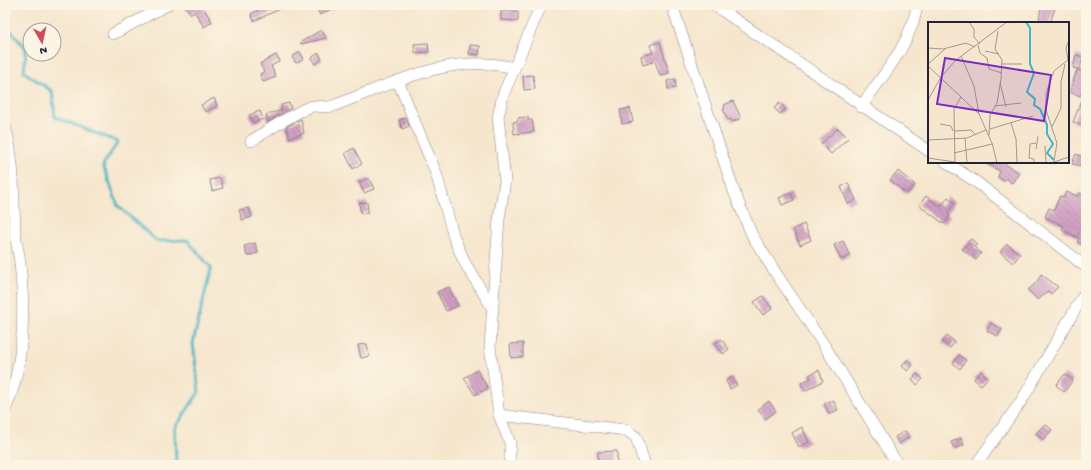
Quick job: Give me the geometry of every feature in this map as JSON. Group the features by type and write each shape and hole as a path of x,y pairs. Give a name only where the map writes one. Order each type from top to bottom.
{"street":[{"path":"113,34 167,5"},
{"path":"510,465 510,443 499,415 490,347 499,219 505,181 498,117 500,104 541,5"},
{"path":"672,5 735,194 752,235 828,351 898,465"},
{"path":"714,5 861,107 928,150"},
{"path":"861,107 903,43 910,29 917,5"},
{"path":"251,140 312,106 331,106 398,81 445,66 462,64 498,64 514,68"},
{"path":"398,81 436,172 454,238 465,263 493,309"},
{"path":"5,127 13,166 15,231 20,262 23,309 16,380 5,410"},
{"path":"948,163 979,184 1086,266"},
{"path":"976,465 1022,400 1086,292"},
{"path":"499,415 626,430 636,437 645,465"}],"building":[{"path":"184,5 205,5 203,7 212,22 204,27 195,12 191,14"},
{"path":"268,5 288,5 254,21 251,14"},
{"path":"315,5 339,5 320,15"},
{"path":"1041,5 1056,5 1050,22 1039,22"},
{"path":"501,11 518,11 518,21 501,20"},
{"path":"321,30 326,38 301,44 301,42"},
{"path":"660,42 669,73 660,76 655,61 643,65 641,56 653,53 650,45"},
{"path":"428,43 429,52 415,53 414,44"},
{"path":"470,45 480,46 479,55 469,54"},
{"path":"300,52 304,59 296,63 292,57"},
{"path":"319,53 322,60 315,64 311,58"},
{"path":"276,55 280,61 271,66 276,77 263,82 260,74 264,72 260,64"},
{"path":"1076,55 1083,57 1080,69 1073,68"},
{"path":"1077,70 1084,72 1083,79 1086,80 1086,89 1084,88 1080,96 1070,92"},
{"path":"533,75 535,89 524,90 523,76"},
{"path":"675,79 676,88 668,89 667,81"},
{"path":"1086,92 1086,127 1073,122"},
{"path":"214,98 217,106 205,112 201,105"},
{"path":"733,101 741,118 732,122 731,119 728,120 723,109 725,108 724,105"},
{"path":"289,103 291,108 268,122 266,115 282,110 281,105"},
{"path":"780,103 786,109 780,114 774,108"},
{"path":"630,108 633,122 622,124 620,110"},
{"path":"260,111 263,119 253,123 249,115"},
{"path":"528,117 528,120 532,120 534,132 514,134 513,122 518,121 518,118"},
{"path":"406,118 409,126 402,129 399,120"},
{"path":"301,119 304,133 290,138 286,127"},
{"path":"838,128 848,138 831,154 821,144"},
{"path":"354,148 362,164 353,169 345,153"},
{"path":"1076,154 1086,158 1086,167 1072,164"},
{"path":"985,163 1004,163 1019,173 1012,183 1006,178 1004,181 998,177 1000,171"},
{"path":"898,171 915,185 907,194 890,180"},
{"path":"220,178 223,188 212,191 210,180"},
{"path":"369,178 374,189 364,193 359,182"},
{"path":"848,183 856,200 848,204 841,187"},
{"path":"1066,192 1078,196 1079,193 1086,196 1086,247 1077,242 1079,238 1062,230 1064,226 1045,217 1049,208 1054,210 1060,196 1064,197"},
{"path":"791,193 794,200 782,205 779,198"},
{"path":"926,196 941,207 948,197 955,203 947,214 950,216 944,224 919,205"},
{"path":"367,202 368,212 361,214 359,203"},
{"path":"249,208 252,217 242,220 239,210"},
{"path":"804,224 811,240 800,245 793,229"},
{"path":"971,239 977,244 974,247 981,253 976,260 962,249"},
{"path":"843,241 850,256 841,260 834,245"},
{"path":"255,243 258,253 247,256 244,246"},
{"path":"1007,244 1020,254 1013,263 1000,252"},
{"path":"1041,274 1058,287 1051,294 1048,291 1038,300 1028,290 1037,282"},
{"path":"449,287 458,306 446,311 437,292"},
{"path":"763,296 772,309 763,315 754,302"},
{"path":"991,323 1002,329 998,336 987,331"},
{"path":"947,336 955,342 950,348 942,342"},
{"path":"721,339 729,349 723,354 715,343"},
{"path":"523,343 523,357 511,358 510,344"},
{"path":"367,344 369,356 361,358 358,345"},
{"path":"959,355 966,360 960,369 953,363"},
{"path":"907,360 913,365 908,371 902,366"},
{"path":"477,370 488,388 475,395 464,378"},
{"path":"819,370 823,381 805,391 801,383 811,378 809,375"},
{"path":"981,371 988,378 981,385 974,379"},
{"path":"917,374 923,379 917,385 912,379"},
{"path":"1065,374 1073,380 1064,392 1056,385"},
{"path":"732,377 737,385 730,389 726,381"},
{"path":"833,400 838,410 829,414 824,404"},
{"path":"769,401 776,411 765,419 758,409"},
{"path":"1045,424 1052,430 1043,440 1036,433"},
{"path":"802,427 809,442 799,447 792,433"},
{"path":"905,431 909,437 899,444 895,437"},
{"path":"961,438 964,445 954,449 951,442"},
{"path":"617,451 617,464 598,464 598,452"}],"waterway":[{"path":"5,24 26,49 24,72 52,91 55,117 118,142 103,165 118,206 157,241 187,240 211,268 193,343 199,392 175,428 176,465"}]}
